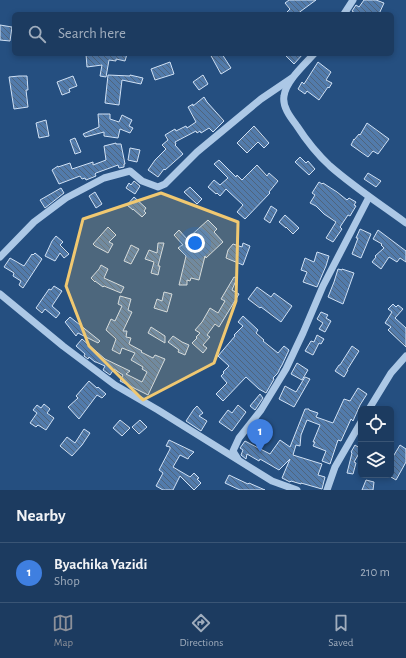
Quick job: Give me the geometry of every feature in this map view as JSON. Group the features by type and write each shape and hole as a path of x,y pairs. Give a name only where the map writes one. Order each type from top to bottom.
{"street":[{"path":"345,12 353,0"},
{"path":"0,257 34,222 66,198 104,178 130,171 142,181 158,187 165,184 197,152 249,108 292,78 312,56"},
{"path":"292,78 284,94 283,102 290,116 307,141 329,165 369,197 406,223"},
{"path":"239,460 233,451 239,438 261,410 286,369 323,286 369,197"},
{"path":"0,294 63,346 115,386 158,410 272,481 297,490"},
{"path":"371,406 391,373 406,356"},
{"path":"327,490 335,467 358,427"}],"highlighted area":[{"path":"161,193 238,222 236,301 214,363 143,400 89,346 66,286 83,219"}],"building":[{"path":"289,0 316,0 300,12 287,12 290,9 285,3"},
{"path":"364,0 376,0 384,3 380,12 352,11 356,5 359,7"},
{"path":"0,25 12,27 10,41 0,40"},
{"path":"86,56 126,56 125,61 116,59 116,61 109,60 106,77 100,76 102,65 87,67"},
{"path":"211,56 223,56 231,68 221,74"},
{"path":"286,56 301,56 294,64"},
{"path":"170,62 174,74 155,80 151,69"},
{"path":"318,62 331,72 326,80 332,83 319,100 307,91 305,94 298,89 302,82 304,84"},
{"path":"108,75 130,75 143,78 141,84 122,80 119,105 105,103"},
{"path":"203,75 208,84 199,90 193,82"},
{"path":"27,76 28,90 26,90 28,107 14,109 9,77"},
{"path":"73,76 77,86 69,89 70,92 62,95 57,82"},
{"path":"204,97 224,121 213,132 209,128 201,133 200,131 197,133 196,131 175,142 175,145 183,154 165,170 164,169 158,177 148,170 166,149 162,145 168,140 165,135 175,129 176,131 186,126 187,128 196,122 188,107 193,104 193,106"},
{"path":"98,114 110,114 110,119 119,122 122,115 132,120 129,126 133,128 130,133 120,129 118,138 104,136 104,132 85,137 83,134 99,127"},
{"path":"46,120 49,136 39,138 36,123"},
{"path":"367,123 389,139 378,154 373,151 368,157 351,145 354,139 359,134 360,135"},
{"path":"254,126 269,143 264,148 258,142 247,153 237,143"},
{"path":"75,138 81,152 75,154 70,140"},
{"path":"116,143 121,144 125,164 124,167 119,168 118,165 96,173 96,176 86,180 85,178 82,179 80,176 59,184 52,170 58,166 70,163 72,169 93,162 93,165 106,160 104,146"},
{"path":"130,148 140,150 137,162 128,160"},
{"path":"300,157 306,163 308,161 315,169 309,175 295,162"},
{"path":"219,160 236,177 237,175 242,180 257,165 267,176 269,173 278,181 269,192 270,193 245,219 237,212 243,205 226,189 220,196 208,187 214,180 220,185 228,178 214,164"},
{"path":"368,173 381,181 376,187 364,179"},
{"path":"134,181 140,186 135,194 126,188 129,183 131,185"},
{"path":"319,182 337,192 347,200 349,198 356,202 354,205 356,206 350,216 348,215 340,227 342,229 333,242 326,238 336,222 310,203 315,195 312,193"},
{"path":"190,187 202,199 197,204 184,192"},
{"path":"61,188 64,193 45,208 40,200"},
{"path":"95,192 102,204 96,208 89,196"},
{"path":"134,197 146,208 144,211 146,213 142,217 127,205"},
{"path":"271,206 277,210 270,223 264,219"},
{"path":"285,215 299,228 293,234 279,222"},
{"path":"208,220 217,229 214,232 223,242 206,258 205,256 199,280 191,278 190,281 187,280 187,285 179,285 186,256 178,248 183,245 174,235 179,230 187,239"},
{"path":"108,227 116,235 109,242 113,244 108,253 93,244"},
{"path":"360,229 371,234 361,258 352,254"},
{"path":"378,230 406,251 406,262 400,258 397,262 389,257 381,269 372,262 376,257 375,256 384,248 381,245 382,244 373,239"},
{"path":"56,236 63,242 60,245 69,254 64,258 60,253 55,261 45,256"},
{"path":"158,243 164,243 158,266 160,266 158,275 151,273 154,262 145,259 149,250 157,253"},
{"path":"243,243 250,246 243,265 226,258 228,250 233,244 242,247"},
{"path":"131,245 139,249 131,264 124,261"},
{"path":"317,252 329,256 317,287 303,282 307,272 301,270 305,258 314,262"},
{"path":"35,253 42,259 23,288 19,285 21,281 13,276 14,273 4,267 10,258 24,266 32,254 33,255"},
{"path":"101,265 108,269 104,278 124,287 121,293 104,286 103,287 91,278"},
{"path":"338,269 354,273 343,304 328,297"},
{"path":"234,277 237,278 232,290 239,294 219,327 215,324 207,335 210,337 203,345 207,348 203,353 192,343 200,333 195,330 202,322 210,308 218,313 225,301 221,299"},
{"path":"54,286 62,291 52,306 60,313 56,318 45,309 42,313 36,308 49,289 51,290"},
{"path":"257,287 271,297 274,293 292,306 281,322 248,299"},
{"path":"164,292 172,294 167,312 154,308 157,299 162,301"},
{"path":"120,296 131,299 128,310 132,312 123,331 127,331 126,337 131,338 129,344 153,358 155,355 165,359 148,395 120,381 123,375 114,369 110,375 103,370 105,366 95,362 89,357 88,359 76,346 82,339 105,359 130,371 126,374 142,382 147,372 142,369 143,367 131,360 135,353 122,348 120,354 112,350 116,339 106,330 111,319 115,321 122,306 118,304"},
{"path":"393,304 396,307 398,305 403,309 395,318 406,328 406,347 388,330 391,327 385,323 392,312 388,309"},
{"path":"321,312 328,315 326,318 331,321 325,332 319,329 323,323 317,319"},
{"path":"243,316 258,330 256,333 264,340 263,341 278,353 284,346 289,350 266,393 259,389 246,377 223,401 216,394 227,383 221,376 229,366 218,356 243,326 238,322"},
{"path":"70,317 100,341 98,343 78,333 76,336 65,322"},
{"path":"151,327 165,336 165,343 148,333"},
{"path":"317,335 324,339 321,344 319,343 313,355 305,351 311,341 314,342"},
{"path":"173,336 189,345 185,355 178,352 179,350 168,342"},
{"path":"352,346 359,351 344,377 335,371"},
{"path":"297,363 308,370 302,380 291,374"},
{"path":"305,377 310,379 294,407 279,399 285,386 296,392"},
{"path":"89,381 106,394 102,398 97,395 79,419 68,407 78,398 76,396"},
{"path":"358,388 367,394 360,406 358,406 353,421 351,419 341,441 338,440 330,464 322,461 326,451 313,446 315,442 313,442 320,425 307,420 301,435 300,446 296,445 293,455 322,464 318,475 325,477 322,489 301,483 290,482 282,478 290,459 279,470 260,459 259,461 247,454 246,459 241,455 243,450 240,448 245,441 270,454 280,440 290,447 305,409 318,413 316,417 333,423 344,399 350,401"},
{"path":"260,394 263,398 255,410 250,406"},
{"path":"44,404 50,409 47,413 54,418 46,430 38,425 36,427 30,423 37,413 33,410 37,405 41,408"},
{"path":"238,405 246,412 232,431 219,422 228,410 232,413"},
{"path":"197,406 203,413 199,416 207,421 201,431 186,421"},
{"path":"120,420 130,428 122,436 113,428"},
{"path":"140,420 147,427 139,434 132,427"},
{"path":"84,429 90,433 72,456 60,446 67,437 75,443"},
{"path":"169,440 194,452 188,459 180,455 173,467 190,477 194,473 199,478 197,479 201,483 194,490 180,476 173,490 163,490 156,486 163,473 159,470 170,449 170,447 166,446"},
{"path":"355,445 358,447 358,455 354,462 356,463 353,474 347,473 351,452"},
{"path":"400,445 406,449 406,462 396,480 393,478 394,478 394,455"},
{"path":"229,475 265,490 240,490 225,483"},
{"path":"366,480 374,482 373,490 362,490"}],"place":[{"name":"Byachika Yazidi","path":"260,452"}]}
